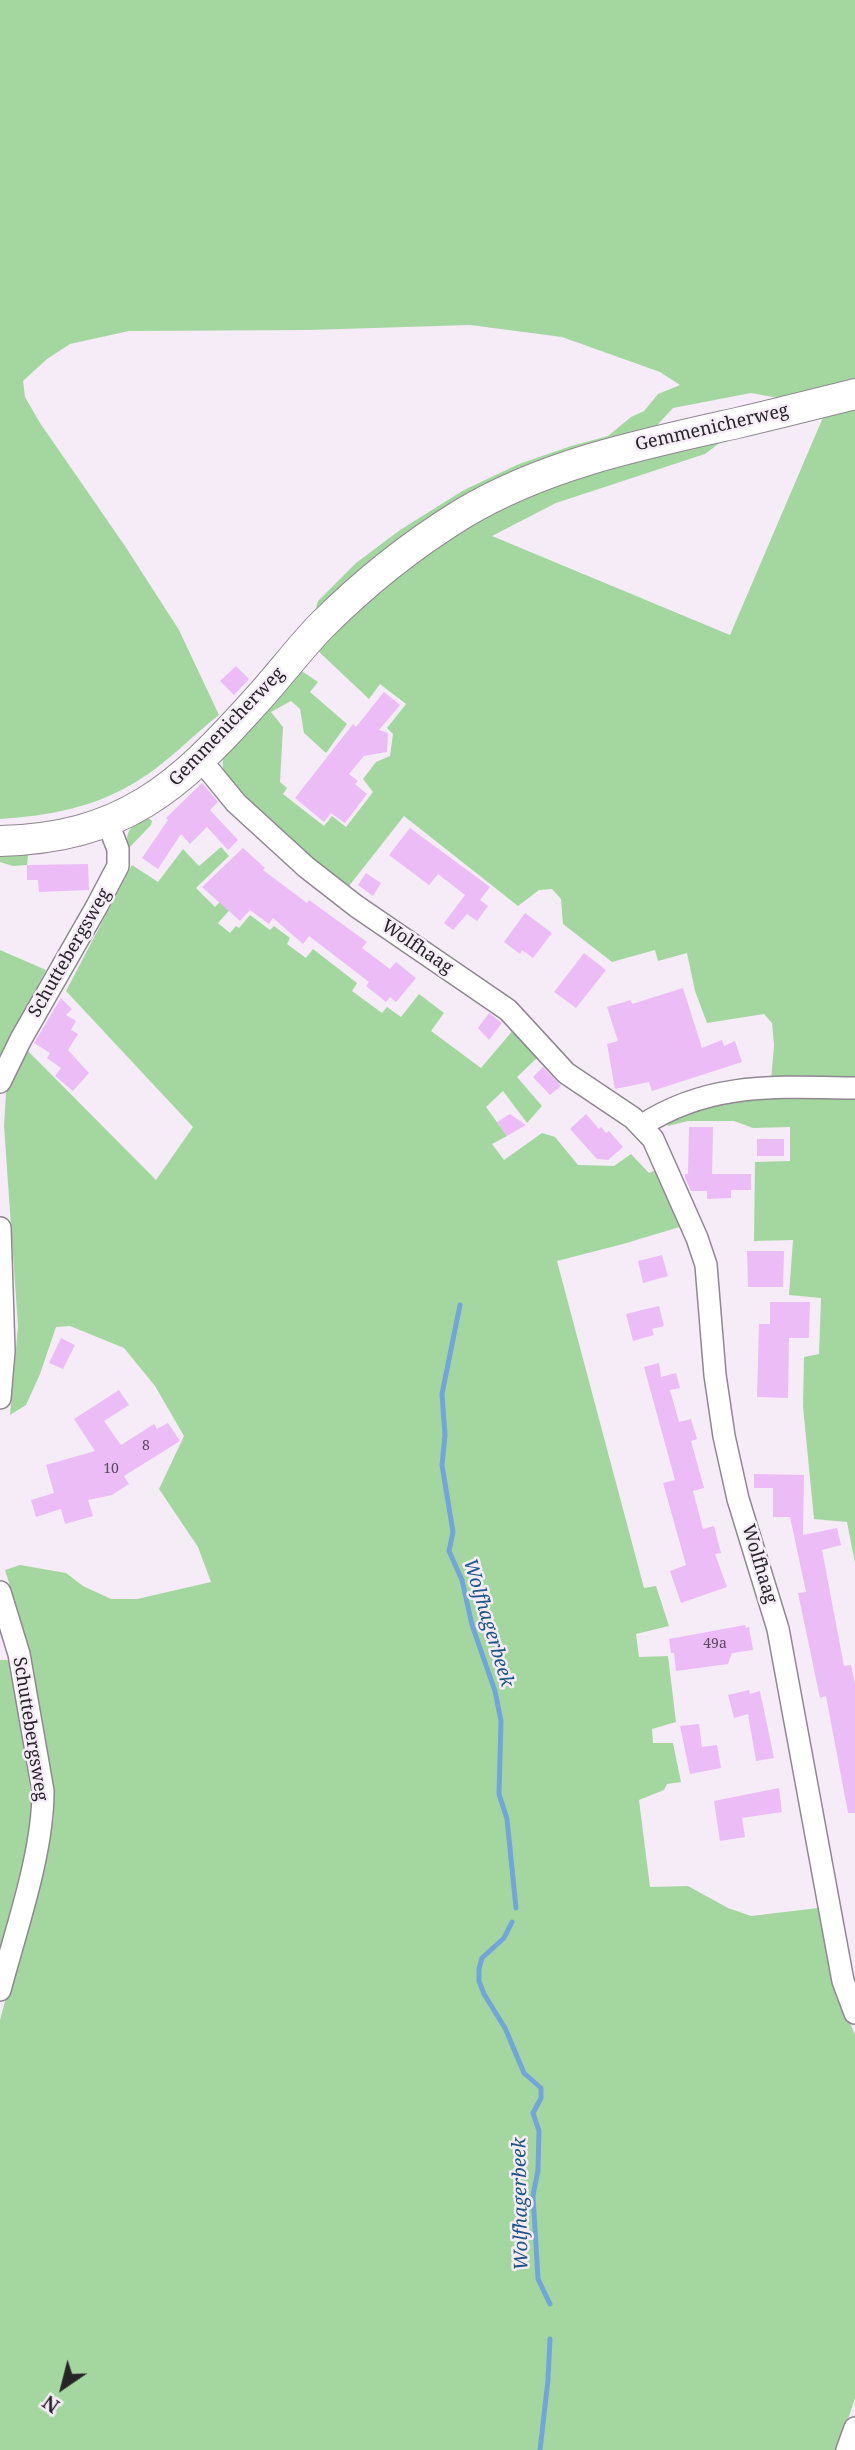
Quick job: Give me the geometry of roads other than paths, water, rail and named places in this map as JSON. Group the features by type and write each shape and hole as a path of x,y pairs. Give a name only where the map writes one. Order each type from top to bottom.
{"main road":[{"name":"Gemmenicherweg","path":"0,841 56,836 107,821 150,800 200,759 256,701 320,628 383,568 421,540 481,503 563,468 661,439 855,394"}],"street":[{"name":"Wolfhaag","path":"200,759 236,803 315,874 362,910 509,1010 566,1073 641,1126 653,1139 706,1265 715,1374 724,1436 738,1499 768,1589 778,1629 843,1981 855,2013"},
{"name":"Schuttebergsweg","path":"0,1082 21,1038 118,866 118,849 107,821"},
{"path":"641,1126 675,1107 724,1092 748,1088 855,1088"},
{"path":"0,1228 4,1351 0,1398"},
{"name":"Schuttebergsweg","path":"0,1592 19,1654 43,1791 43,1814 32,1867 0,1990"},
{"path":"847,2450 855,2427"}],"waterway":[{"name":"Wolfhagerbeek","path":"460,1305 442,1394 445,1435 442,1465 453,1532 449,1551 462,1580 472,1625 495,1691 501,1721 499,1794 507,1819 516,1908"},
{"name":"Wolfhagerbeek","path":"512,1922 504,1938 482,1958 479,1981 505,2028 524,2073 541,2088 541,2098 533,2113 539,2131 538,2170 533,2196 538,2279 550,2304"},
{"name":"Wolfhagerbeek","path":"540,2450 550,2339"}]}
